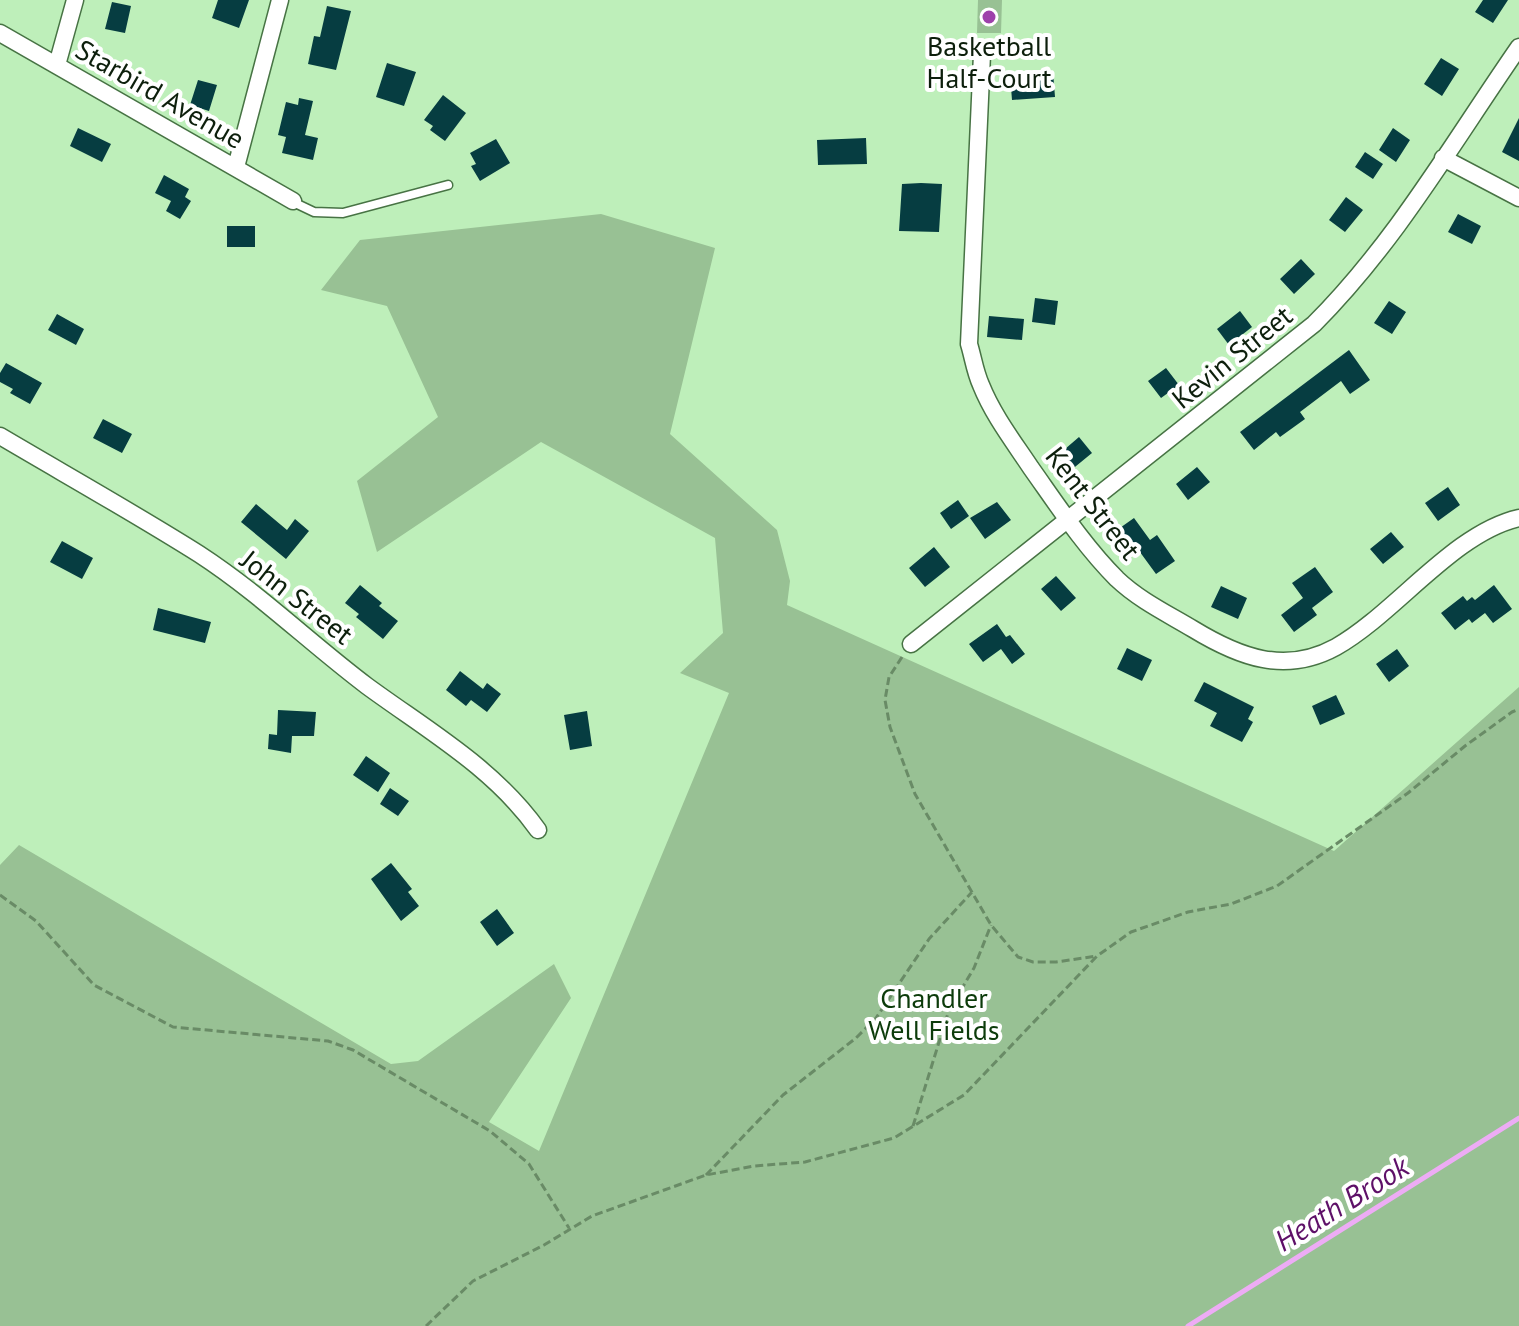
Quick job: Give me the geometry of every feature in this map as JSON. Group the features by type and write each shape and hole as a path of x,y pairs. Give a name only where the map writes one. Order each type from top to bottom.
{"street":[{"path":"57,65 75,0"},
{"path":"236,167 280,0"},
{"name":"Starbird Avenue","path":"0,33 293,201"},
{"name":"Kevin Street","path":"911,644 1314,324 1355,282 1382,248 1519,47"},
{"name":"Kent Street","path":"982,54 969,344 980,383 997,417 1067,520 1119,580 1205,636 1247,656 1273,662 1301,660 1335,648 1370,624 1478,536 1507,520 1519,518"},
{"path":"1443,158 1519,198"},
{"name":"John Street","path":"0,436 199,555 238,582 363,683 491,775 538,830"}],"lane":[{"path":"293,201 314,212 343,213 448,185"}],"path":[{"path":"911,644 889,677 885,700 890,727 915,794 991,925 1018,957 1033,962 1097,956"},
{"path":"426,1326 473,1281 592,1216 706,1175 754,1166 818,1160 894,1138 964,1095 1097,956 1131,932 1188,912 1231,904 1277,886 1519,709"},
{"path":"706,1175 783,1095 856,1038 876,1018 929,939 972,892"},
{"path":"0,895 36,921 94,985 173,1027 328,1041 353,1050 490,1131 529,1164 570,1229"},
{"path":"913,1126 949,1010 974,968 991,925"}],"green space":[{"name":"Basketball Half-Court","path":"978,0 1002,0 1001,33 977,33"},
{"name":"Chandler Well Fields","path":"601,214 715,248 670,434 777,530 790,581 787,605 1334,851 1519,687 1519,1326 0,1326 0,865 19,845 391,1064 418,1061 554,964 571,998 489,1122 539,1151 729,693 680,673 723,633 715,538 541,442 377,552 357,481 438,417 387,306 321,290 360,240"}],"building":[{"path":"218,0 249,0 239,28 212,18"},
{"path":"1483,0 1508,0 1493,23 1475,12"},
{"path":"112,2 131,6 125,33 105,29"},
{"path":"327,6 351,11 336,70 308,64 314,36 320,37"},
{"path":"1441,58 1459,69 1442,96 1424,84"},
{"path":"387,63 416,72 404,106 376,97"},
{"path":"1053,72 1055,97 1012,100 1010,75"},
{"path":"198,80 217,85 209,111 190,105"},
{"path":"443,95 466,113 445,141 430,130 433,126 424,120"},
{"path":"299,98 313,101 305,135 318,138 313,160 282,153 286,137 278,135 286,102 298,105"},
{"path":"1519,118 1519,161 1502,152"},
{"path":"78,128 111,144 102,162 70,146"},
{"path":"1393,128 1410,140 1396,162 1379,150"},
{"path":"866,138 867,164 818,165 817,140"},
{"path":"496,139 510,163 480,181 471,166 476,164 470,153"},
{"path":"1365,152 1383,164 1373,179 1355,167"},
{"path":"164,175 189,189 185,197 191,201 180,219 166,211 171,201 155,193"},
{"path":"902,184 942,184 939,232 899,231"},
{"path":"1346,197 1363,210 1345,232 1329,220"},
{"path":"1458,214 1481,226 1472,244 1448,232"},
{"path":"227,226 255,226 255,247 227,247"},
{"path":"1301,259 1315,274 1294,294 1280,279"},
{"path":"1035,298 1058,301 1055,325 1032,322"},
{"path":"1389,301 1406,312 1392,334 1374,323"},
{"path":"1240,311 1252,327 1229,345 1217,329"},
{"path":"57,314 84,329 76,345 48,330"},
{"path":"989,316 1024,319 1022,340 987,337"},
{"path":"1349,350 1370,380 1350,394 1341,381 1300,412 1305,419 1280,437 1276,432 1254,450 1240,432"},
{"path":"6,363 42,383 30,404 10,393 13,389 0,382 0,373"},
{"path":"1166,368 1179,385 1161,398 1148,381"},
{"path":"103,419 132,434 122,453 93,438"},
{"path":"1079,437 1092,453 1070,471 1058,455"},
{"path":"1197,467 1210,482 1188,500 1176,484"},
{"path":"1448,487 1460,505 1438,521 1425,503"},
{"path":"958,500 969,516 951,529 940,513"},
{"path":"997,502 1011,520 985,539 970,518"},
{"path":"256,504 287,530 295,519 309,531 286,559 241,522"},
{"path":"1134,518 1150,540 1157,535 1175,561 1156,574 1137,548 1132,552 1117,530"},
{"path":"1391,532 1404,547 1383,564 1370,549"},
{"path":"62,541 93,558 82,579 50,562"},
{"path":"934,547 950,567 925,587 909,568"},
{"path":"1315,567 1333,592 1312,608 1317,615 1294,632 1281,615 1303,598 1292,583"},
{"path":"1056,576 1076,598 1061,611 1041,589"},
{"path":"360,585 398,621 383,639 356,617 359,614 345,603"},
{"path":"1494,585 1512,609 1493,623 1485,613 1472,623 1469,619 1455,630 1441,613 1463,596 1467,601 1472,597 1475,600"},
{"path":"1221,586 1247,598 1238,619 1211,607"},
{"path":"158,608 211,622 205,643 153,630"},
{"path":"997,624 1025,654 1012,664 1001,649 983,662 969,644"},
{"path":"1127,648 1152,660 1142,681 1117,669"},
{"path":"1397,649 1409,666 1389,682 1376,664"},
{"path":"460,671 483,689 487,683 501,694 487,712 471,700 466,706 446,690"},
{"path":"1204,682 1254,707 1248,719 1253,722 1242,742 1210,726 1217,713 1194,701"},
{"path":"1336,695 1345,714 1320,725 1312,706"},
{"path":"278,710 316,712 314,736 292,736 291,753 268,749 269,734 277,735"},
{"path":"587,711 592,746 570,750 564,715"},
{"path":"366,756 390,773 378,792 353,775"},
{"path":"390,788 409,801 398,816 380,804"},
{"path":"391,863 412,889 408,892 419,906 401,921 371,879"},
{"path":"497,909 514,933 497,946 480,922"}],"waterway":[{"name":"Heath Brook","path":"1188,1326 1519,1118"}],"place":[{"name":"Basketball Half-Court","path":"989,17"}]}
